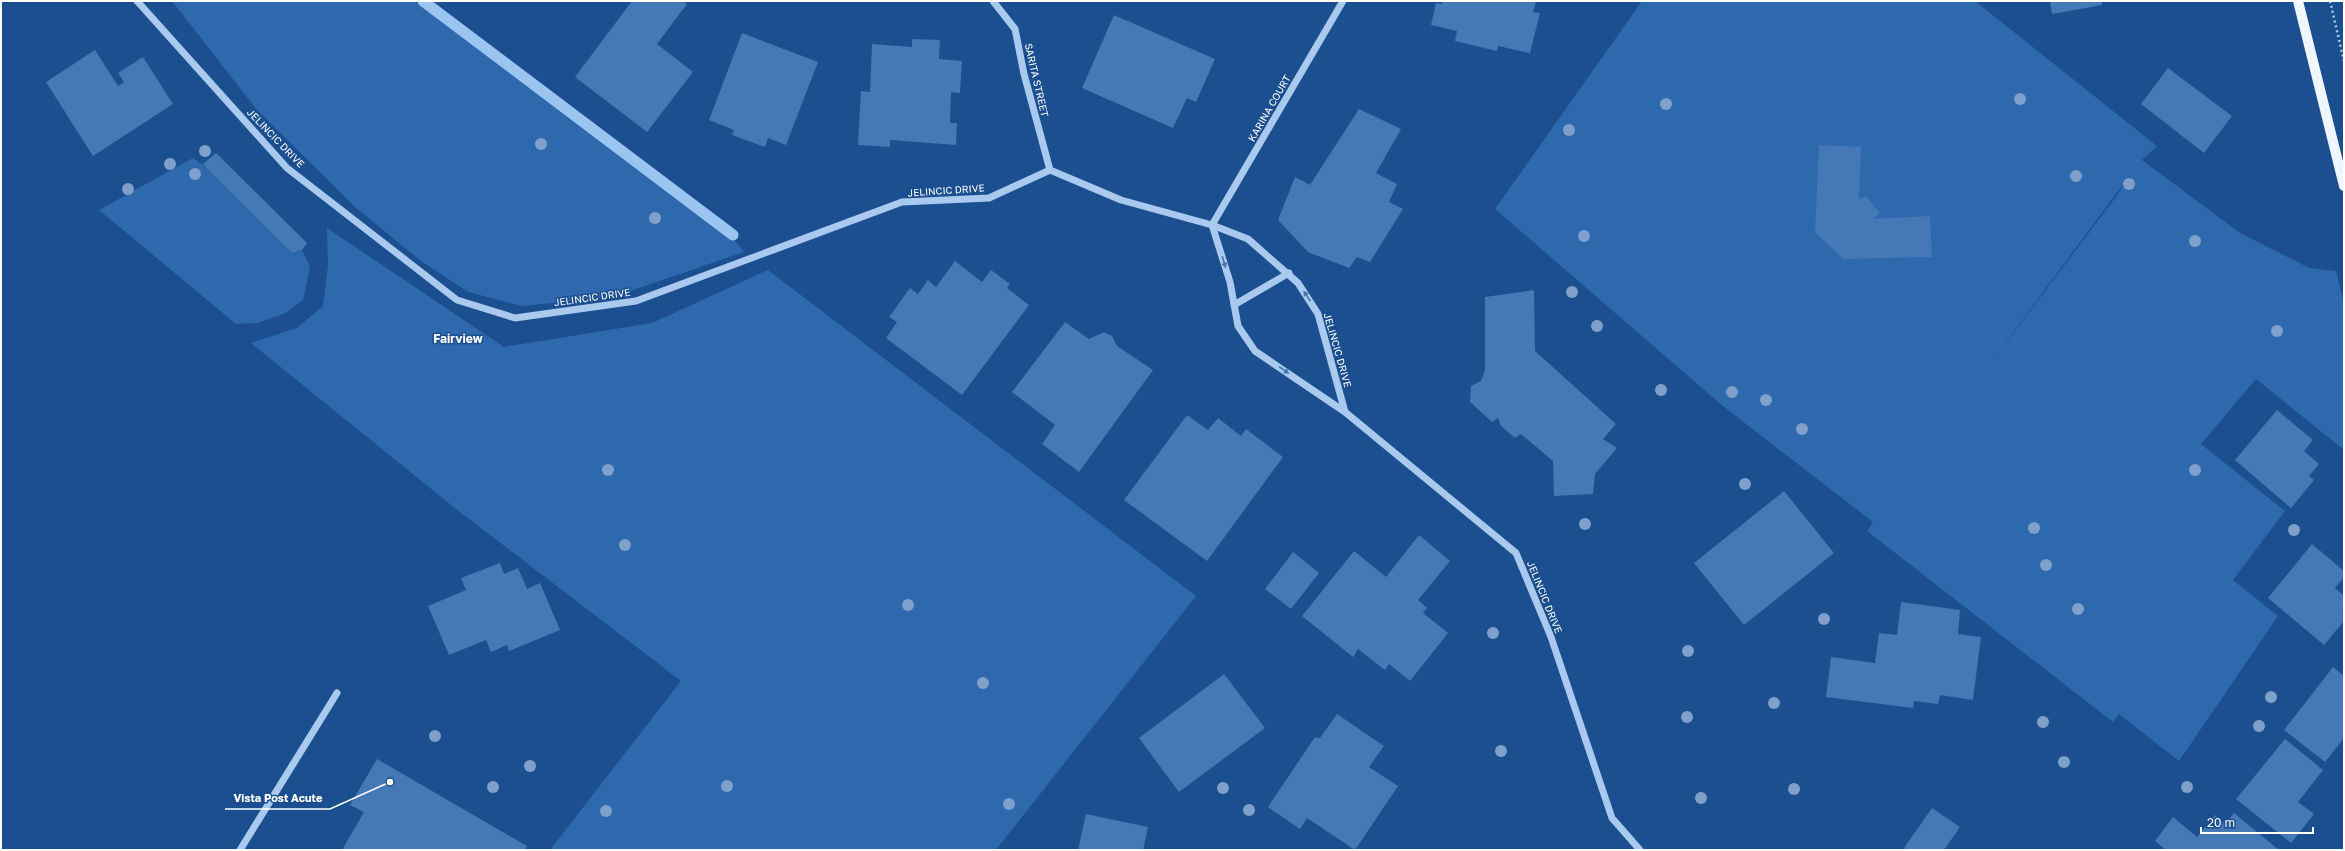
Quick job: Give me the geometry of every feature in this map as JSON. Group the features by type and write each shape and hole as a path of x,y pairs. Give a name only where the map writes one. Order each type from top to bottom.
{"main road":[{"path":"2298,1 2344,186"}],"street":[{"name":"JELINCIC DRIVE","path":"136,1 287,168 457,300 515,318 636,301 902,202 989,198 1050,170 1121,200 1212,225 1248,239 1298,283 1318,314 1345,412"},
{"name":"SARITA STREET","path":"993,1 1015,29 1024,74 1050,170"},
{"name":"KARINA COURT","path":"1212,225 1343,1"},
{"name":"JELINCIC DRIVE","path":"1212,225 1230,282 1238,326 1255,351 1345,412 1516,553 1551,637 1612,818 1640,850"},
{"path":"1234,305 1289,274"},
{"path":"240,850 337,693"}],"path":[{"path":"2330,1 2344,61"}],"shaded area":[{"path":"172,1 414,1 733,238 744,252 613,297 522,306 468,292 421,261 355,207 257,110"},
{"path":"1642,1 1975,1 2157,146 2142,160 2240,233 2309,268 2336,271 2344,304 2344,450 2256,379 2201,444 2285,511 2233,580 2278,616 2179,761 2119,714 2113,722 1867,531 1873,522 1724,407 1495,209","holes":["2130,175 2115,198 1973,387"]},
{"path":"193,158 209,169 292,253 302,250 310,267 303,300 286,313 257,323 236,324 99,210"},
{"path":"327,228 504,347 652,323 768,270 1196,596 996,850 550,850 681,681 456,509 251,343 297,328 323,306 328,266"}],"building":[{"path":"632,1 683,1 687,4 657,44 693,72 647,132 575,77"},
{"path":"1443,1 1536,1 1533,12 1540,13 1530,53 1498,46 1497,51 1455,41 1457,31 1431,25 1436,3 1442,4"},
{"path":"2050,1 2102,1 2102,5 2052,14"},
{"path":"1114,15 1215,59 1196,102 1187,98 1173,128 1082,88"},
{"path":"742,33 818,62 786,145 768,138 765,147 732,135 734,130 709,120"},
{"path":"912,39 940,40 939,59 962,61 960,93 951,92 950,123 957,123 956,145 890,140 890,147 858,145 861,91 870,92 872,44 912,47"},
{"path":"95,50 118,86 124,82 118,73 143,57 173,104 93,156 46,82"},
{"path":"2168,68 2232,116 2204,153 2141,104"},
{"path":"1359,109 1401,129 1376,173 1397,184 1389,202 1403,209 1370,262 1357,257 1349,268 1308,252 1278,220 1295,177 1310,185"},
{"path":"1819,145 1861,147 1859,199 1866,196 1880,213 1873,219 1930,216 1932,257 1843,259 1815,232"},
{"path":"216,153 307,243 302,250 292,253 203,164"},
{"path":"955,261 982,282 991,270 1010,284 1007,288 1029,305 962,395 886,338 897,322 889,317 910,288 918,294 928,280 936,287"},
{"path":"1534,290 1535,351 1616,424 1603,439 1617,448 1595,474 1593,494 1554,496 1553,461 1521,434 1515,438 1501,426 1498,418 1492,422 1470,402 1471,386 1481,381 1485,370 1485,297"},
{"path":"1065,322 1089,339 1104,332 1112,336 1117,346 1153,370 1079,472 1042,444 1055,425 1012,392"},
{"path":"2277,410 2313,440 2304,451 2319,464 2309,476 2314,480 2291,508 2235,460"},
{"path":"1187,415 1208,430 1218,418 1241,436 1246,429 1283,457 1207,561 1124,500"},
{"path":"1784,491 1834,553 1744,625 1694,563"},
{"path":"1419,535 1450,561 1418,600 1427,608 1423,613 1448,633 1410,681 1389,664 1385,670 1358,649 1353,657 1302,616 1354,551 1386,577"},
{"path":"2312,544 2344,571 2344,577 2335,588 2344,596 2344,610 2342,613 2344,615 2344,621 2324,645 2268,598"},
{"path":"1293,552 1319,573 1291,609 1265,589"},
{"path":"500,563 504,574 518,568 527,589 540,583 560,630 509,651 507,645 491,652 486,640 449,655 428,606 466,590 461,578"},
{"path":"1901,602 1960,610 1958,634 1981,637 1973,700 1940,695 1938,704 1914,701 1913,708 1826,697 1831,657 1875,663 1879,633 1897,635"},
{"path":"2333,667 2344,676 2344,738 2325,762 2284,730"},
{"path":"1224,674 1265,728 1179,792 1139,738"},
{"path":"1337,714 1384,746 1369,767 1398,786 1355,850 1307,818 1300,829 1268,807 1315,737 1320,738"},
{"path":"2285,739 2323,770 2298,802 2314,814 2291,843 2236,799"},
{"path":"377,759 527,846 525,850 342,850 364,812 350,805"},
{"path":"1932,808 1960,827 1944,850 1908,850 1904,848"},
{"path":"2234,813 2279,850 2166,850 2155,841 2173,817 2197,837 2215,815 2225,824"},
{"path":"1086,814 1148,827 1143,850 1078,850"}],"waterway":[{"path":"423,1 733,235"}],"place":[{"name":"Vista Post Acute","path":"390,782"}],"district":[{"name":"Fairview","path":"458,339"}]}
